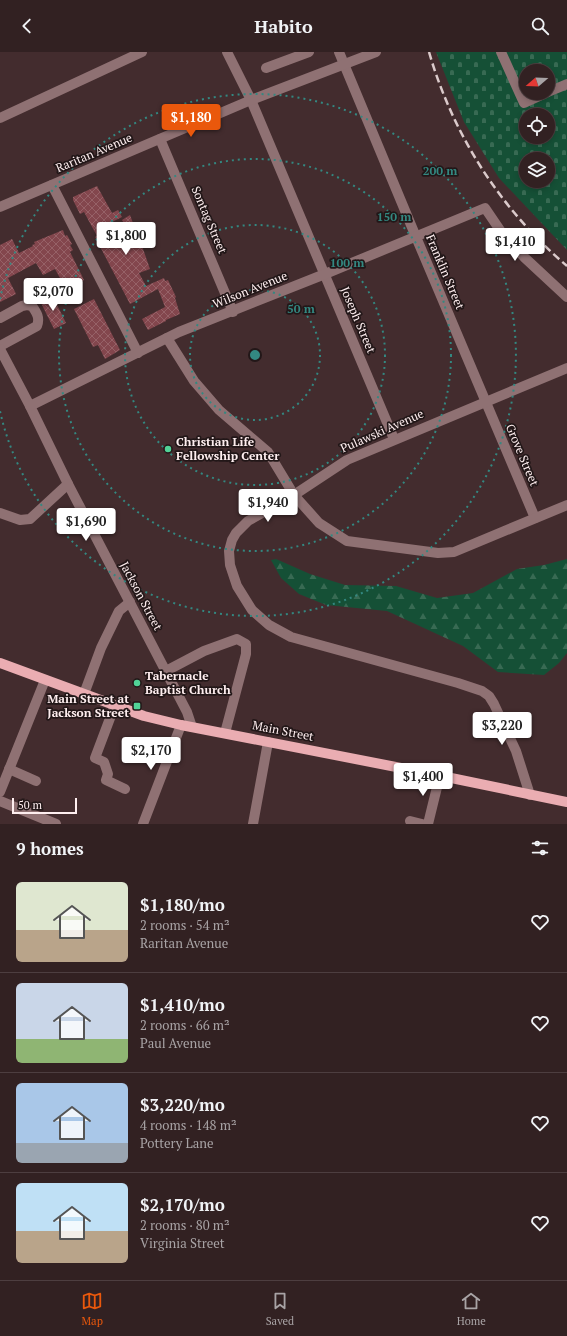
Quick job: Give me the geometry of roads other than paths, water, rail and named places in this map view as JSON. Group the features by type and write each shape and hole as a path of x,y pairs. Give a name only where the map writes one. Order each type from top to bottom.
{"main road":[{"name":"Main Street","path":"0,663 144,716 181,725 440,775 567,802"}],"street":[{"path":"0,118 142,52"},
{"name":"Joseph Street","path":"227,52 251,100 394,439"},
{"path":"266,68 309,52"},
{"name":"Franklin Street","path":"339,52 486,401"},
{"name":"Raritan Avenue","path":"0,207 251,100 376,52"},
{"path":"501,52 519,92"},
{"path":"555,89 567,84"},
{"path":"523,100 524,103 531,100"},
{"name":"Sontag Street","path":"160,139 233,312"},
{"path":"52,185 138,353"},
{"name":"Wilson Avenue","path":"30,406 179,332 233,312 485,208 502,233 567,297"},
{"path":"0,318 27,305 32,306 38,316 37,326 1,351"},
{"path":"167,338 194,381 219,410 268,452 294,495 319,523 347,541 438,553 454,552 567,505"},
{"name":"Jackson Street","path":"1,351 68,484 187,712 192,727"},
{"name":"Pulawski Avenue","path":"530,795 516,751 500,714 489,696 482,691 458,682 291,637 269,625 252,610 237,586 232,575 229,551 236,533 248,521 294,495 347,460 394,439 567,368"},
{"name":"Grove Street","path":"486,401 535,518"},
{"path":"0,513 20,520 30,519 68,484"},
{"path":"84,694 101,648 115,618 121,608 130,602"},
{"path":"166,671 204,651 237,639 246,644 246,654 225,733"},
{"path":"0,792 45,680"},
{"path":"115,705 95,758 104,762 108,774 106,780 125,789"},
{"path":"143,824 181,725"},
{"path":"253,824 268,742"},
{"path":"9,769 36,781"},
{"path":"428,824 440,775"},
{"path":"0,801 56,824"},
{"path":"410,821 422,824"}],"railway":[{"path":"429,52 451,113 482,169 521,221 567,266"}],"place":[{"name":"Christian Life Fellowship Center","path":"168,449"},
{"name":"Tabernacle Baptist Church","path":"137,683"},
{"name":"Main Street at Jackson Street","path":"137,706"}]}
